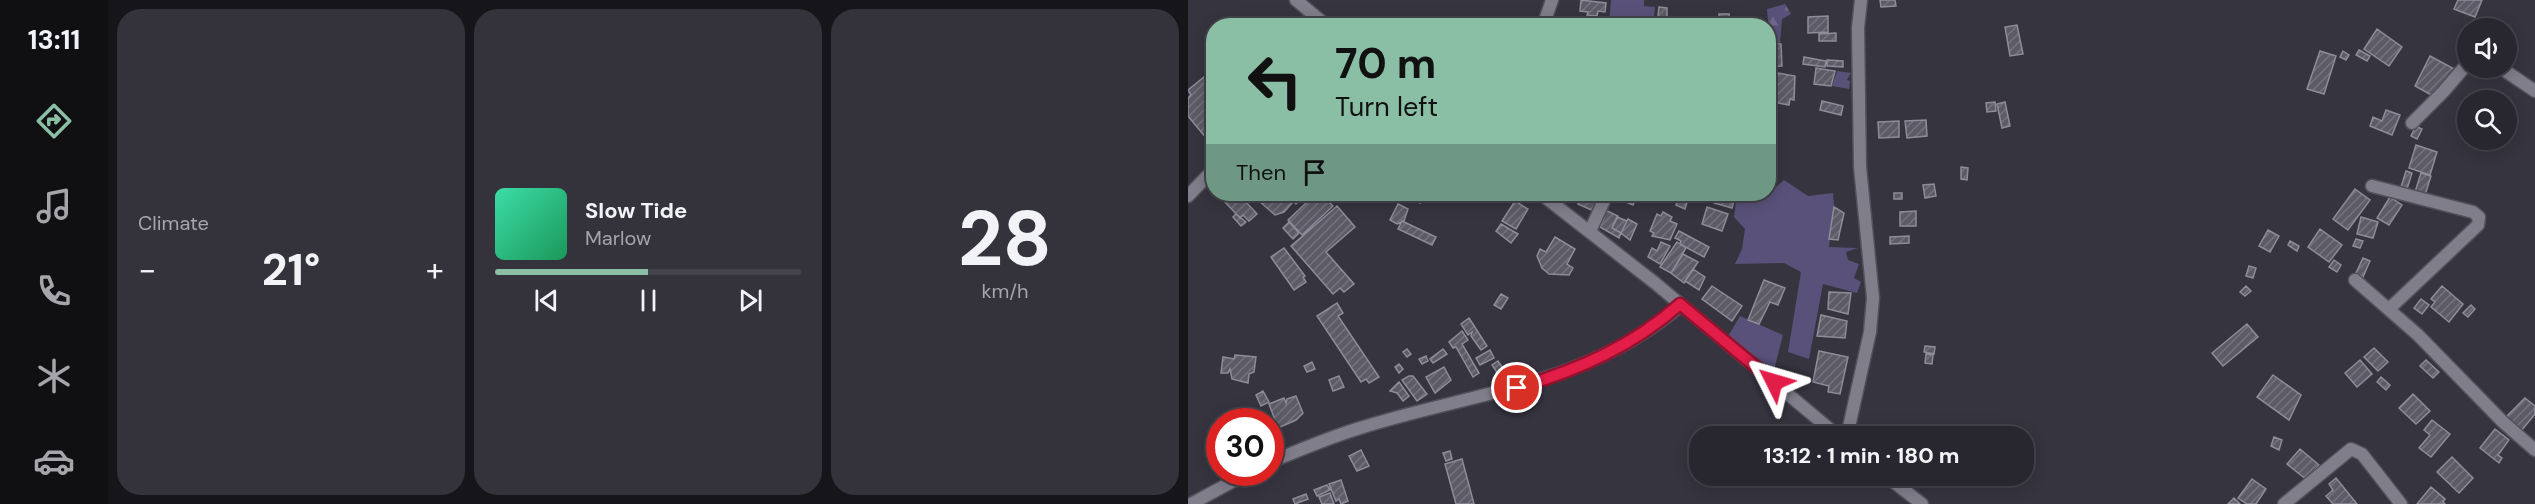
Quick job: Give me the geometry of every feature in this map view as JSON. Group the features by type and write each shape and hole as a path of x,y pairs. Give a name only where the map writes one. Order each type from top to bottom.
{"street":[{"path":"1296,0 1318,18"},
{"path":"1546,18 1552,0"},
{"path":"1849,426 1870,332 1873,298 1860,167 1858,28 1861,0"},
{"path":"2412,123 2457,76"},
{"path":"2516,78 2535,91"},
{"path":"1188,196 1206,177"},
{"path":"2373,186 2473,212 2478,217 2478,225 2390,309"},
{"path":"1550,201 1680,304 1826,426"},
{"path":"1590,231 1604,201"},
{"path":"2355,280 2390,309 2503,422 2535,450"},
{"path":"1284,457 1362,427 1476,400 1569,371 1625,346 1656,326 1680,304"},
{"path":"2284,504 2351,449 2362,454 2401,504"},
{"path":"1191,504 1224,486"},
{"path":"1899,486 1922,504"}],"green space":[{"path":"1611,0 1644,0 1644,6 1655,7 1654,18 1610,18"},
{"path":"1785,4 1791,14 1782,19 1780,43 1776,41 1776,18 1768,18 1767,9"},
{"path":"1837,71 1851,73 1847,80 1850,81 1849,89 1832,86"},
{"path":"1784,180 1808,196 1833,193 1834,207 1829,247 1858,248 1846,252 1848,260 1859,264 1854,278 1861,282 1857,293 1823,284 1809,359 1788,352 1801,272 1784,263 1735,264 1742,249 1745,229 1734,217 1736,201 1776,201 1776,187"},
{"path":"1740,316 1783,335 1772,378 1727,338"}],"building":[{"path":"1581,0 1606,3 1605,12 1598,11 1597,16 1587,15 1588,12 1580,11"},
{"path":"1880,0 1895,0 1896,6 1881,7"},
{"path":"2458,0 2482,0 2475,17 2454,9"},
{"path":"1659,7 1667,8 1667,18 1658,18"},
{"path":"1719,14 1729,14 1729,18 1719,18"},
{"path":"1828,16 1828,32 1808,33 1808,17"},
{"path":"2017,25 2023,54 2010,56 2005,27"},
{"path":"2377,29 2402,47 2389,66 2364,49"},
{"path":"1836,33 1836,41 1819,41 1819,34"},
{"path":"1776,43 1781,44 1782,66 1776,67"},
{"path":"2359,50 2370,56 2367,61 2356,55"},
{"path":"2320,51 2336,56 2324,94 2307,89"},
{"path":"2343,51 2349,55 2346,60 2340,57"},
{"path":"2430,56 2456,70 2435,97 2415,86"},
{"path":"1804,57 1826,61 1825,67 1803,64"},
{"path":"1827,60 1843,61 1843,67 1827,66"},
{"path":"1816,68 1835,71 1831,86 1814,84"},
{"path":"1778,73 1795,76 1794,100 1790,99 1789,105 1776,103"},
{"path":"1206,75 1206,138 1188,116 1188,98 1191,95 1188,90"},
{"path":"1822,101 1843,106 1841,115 1820,110"},
{"path":"1995,102 1996,111 1987,112 1986,103"},
{"path":"2005,102 2010,126 2002,128 1997,104"},
{"path":"2386,110 2400,115 2392,135 2370,126 2373,117 2382,121"},
{"path":"1926,120 1927,136 1907,138 1905,121"},
{"path":"1899,121 1899,137 1879,138 1878,122"},
{"path":"2416,126 2422,129 2417,139 2411,136"},
{"path":"2416,145 2437,152 2430,175 2409,168"},
{"path":"1961,167 1968,168 1967,180 1961,179"},
{"path":"2406,171 2412,173 2407,189 2401,187"},
{"path":"2421,173 2431,176 2425,195 2415,192"},
{"path":"1934,184 1936,196 1925,198 1923,185"},
{"path":"2355,189 2370,200 2348,230 2333,219"},
{"path":"1894,193 1902,193 1902,199 1894,199"},
{"path":"2390,197 2402,205 2389,225 2377,218"},
{"path":"1224,201 1245,201 1257,214 1249,221 1243,215 1240,218"},
{"path":"1259,201 1290,201 1292,203 1284,212 1275,215"},
{"path":"1304,201 1328,201 1333,206 1302,235 1288,220 1306,203"},
{"path":"1515,201 1528,209 1516,229 1502,221"},
{"path":"1579,201 1601,201 1596,212 1578,204"},
{"path":"1677,201 1687,201 1685,209 1676,205"},
{"path":"1714,201 1734,201 1732,208 1714,203"},
{"path":"1398,204 1408,209 1404,221 1397,224 1390,220"},
{"path":"1337,206 1355,227 1326,252 1354,284 1344,292 1340,288 1333,294 1291,246"},
{"path":"1707,207 1728,214 1722,231 1702,224"},
{"path":"1834,207 1844,213 1838,240 1829,239"},
{"path":"1603,209 1618,216 1612,228 1621,233 1619,238 1600,227 1604,217 1600,215"},
{"path":"1916,211 1916,226 1900,226 1900,212"},
{"path":"1663,212 1672,217 1670,221 1677,224 1670,240 1652,236 1654,233 1650,231 1657,214 1661,216"},
{"path":"1236,214 1246,222 1241,226 1233,217"},
{"path":"1617,217 1627,221 1621,233 1612,228"},
{"path":"2361,217 2378,222 2373,238 2357,234"},
{"path":"1628,219 1637,224 1630,240 1621,233"},
{"path":"1402,221 1436,237 1432,245 1398,229"},
{"path":"1289,222 1299,233 1293,239 1283,228"},
{"path":"1501,224 1518,234 1511,243 1496,231"},
{"path":"2320,229 2342,245 2329,262 2308,247"},
{"path":"2268,230 2279,236 2270,252 2259,246"},
{"path":"1679,231 1709,247 1704,257 1680,244 1681,241 1675,238"},
{"path":"1909,236 1909,243 1890,244 1890,237"},
{"path":"1555,237 1575,249 1567,264 1573,268 1569,275 1549,274 1542,268 1537,256 1540,249 1546,252"},
{"path":"2356,239 2363,241 2360,248 2353,246"},
{"path":"2290,241 2299,246 2297,251 2288,245"},
{"path":"1661,242 1670,246 1660,264 1648,257 1652,248 1657,251"},
{"path":"1677,242 1686,248 1671,273 1660,267"},
{"path":"1284,248 1305,276 1303,277 1306,282 1294,290 1271,257"},
{"path":"1683,254 1698,262 1684,283 1671,273"},
{"path":"2363,258 2370,261 2363,277 2356,273"},
{"path":"2334,260 2341,265 2337,272 2329,267"},
{"path":"2249,266 2256,268 2253,278 2246,276"},
{"path":"1693,269 1705,277 1699,290 1685,281"},
{"path":"1764,280 1785,288 1778,305 1770,302 1759,324 1748,320"},
{"path":"1712,286 1742,306 1732,321 1702,299"},
{"path":"2246,286 2251,291 2245,296 2240,292"},
{"path":"2442,286 2463,304 2449,322 2431,307 2435,302 2431,299"},
{"path":"1829,292 1851,293 1848,314 1828,309"},
{"path":"1501,294 1508,298 1501,309 1494,305"},
{"path":"2421,299 2429,305 2422,314 2414,308"},
{"path":"1337,303 1343,313 1338,316 1379,377 1369,383 1366,379 1361,382 1317,316"},
{"path":"2471,305 2475,309 2468,317 2463,313"},
{"path":"1821,315 1847,321 1845,338 1817,336"},
{"path":"1469,318 1487,346 1481,350 1471,336 1472,332 1468,335 1461,324"},
{"path":"2247,324 2258,337 2223,366 2212,353"},
{"path":"1462,331 1468,340 1462,344 1479,373 1473,377 1456,347 1453,348 1449,342"},
{"path":"1925,346 1935,347 1934,354 1924,352"},
{"path":"2374,348 2388,362 2378,371 2364,357"},
{"path":"1407,349 1411,354 1407,357 1403,352"},
{"path":"1443,349 1447,354 1433,363 1430,359"},
{"path":"1490,350 1494,358 1480,365 1476,358"},
{"path":"1819,351 1848,357 1840,394 1828,392 1829,386 1813,382"},
{"path":"1926,354 1933,355 1932,364 1925,363"},
{"path":"1235,355 1256,357 1254,372 1249,374 1248,383 1232,379 1230,369 1228,373 1221,373 1223,357 1234,359"},
{"path":"1426,356 1428,361 1422,364 1419,359"},
{"path":"2360,360 2372,374 2357,387 2345,373"},
{"path":"2426,360 2439,372 2433,378 2420,366"},
{"path":"1498,361 1506,373 1500,377 1492,365"},
{"path":"1312,362 1315,369 1307,372 1304,366"},
{"path":"1399,364 1403,369 1399,373 1395,367"},
{"path":"1444,367 1451,380 1435,393 1426,377"},
{"path":"2273,375 2301,395 2289,420 2257,397"},
{"path":"1339,376 1344,387 1333,391 1329,380"},
{"path":"1413,376 1427,394 1417,401 1402,380"},
{"path":"2381,377 2390,385 2386,390 2377,382"},
{"path":"1399,382 1409,396 1403,401 1397,393 1390,391"},
{"path":"1263,391 1269,402 1261,406 1256,395"},
{"path":"2413,394 2430,411 2416,424 2399,408"},
{"path":"1296,396 1303,413 1296,420 1284,425 1284,408 1270,408 1269,404 1284,398 1286,403 1287,399"},
{"path":"2525,398 2535,406 2535,414 2521,431 2505,418"},
{"path":"2432,420 2450,434 2431,457 2419,448 2430,435 2424,430"},
{"path":"2495,429 2509,440 2498,455 2502,458 2499,463 2480,448"},
{"path":"2274,437 2282,440 2279,450 2271,446"},
{"path":"2300,449 2319,465 2307,480 2287,464"},
{"path":"1361,450 1369,466 1357,471 1349,456"},
{"path":"1450,451 1452,459 1446,461 1443,453"},
{"path":"2452,457 2473,478 2459,493 2437,472"},
{"path":"1462,459 1474,504 1456,504 1445,464"},
{"path":"2336,478 2357,504 2333,504 2326,496 2333,490 2329,484"},
{"path":"2252,479 2266,489 2256,504 2247,504 2238,498"},
{"path":"1341,480 1348,501 1341,504 1339,499 1336,501 1329,484"},
{"path":"1327,485 1330,490 1317,496 1314,490"},
{"path":"2431,487 2445,499 2443,502 2445,504 2417,504"},
{"path":"1330,493 1334,504 1322,504 1319,497"},
{"path":"1306,494 1308,499 1295,504 1293,499"},
{"path":"2234,498 2240,504 2228,504"}],"route":[{"path":"1517,388 1569,371 1625,346 1656,326 1680,304 1774,382"}]}
